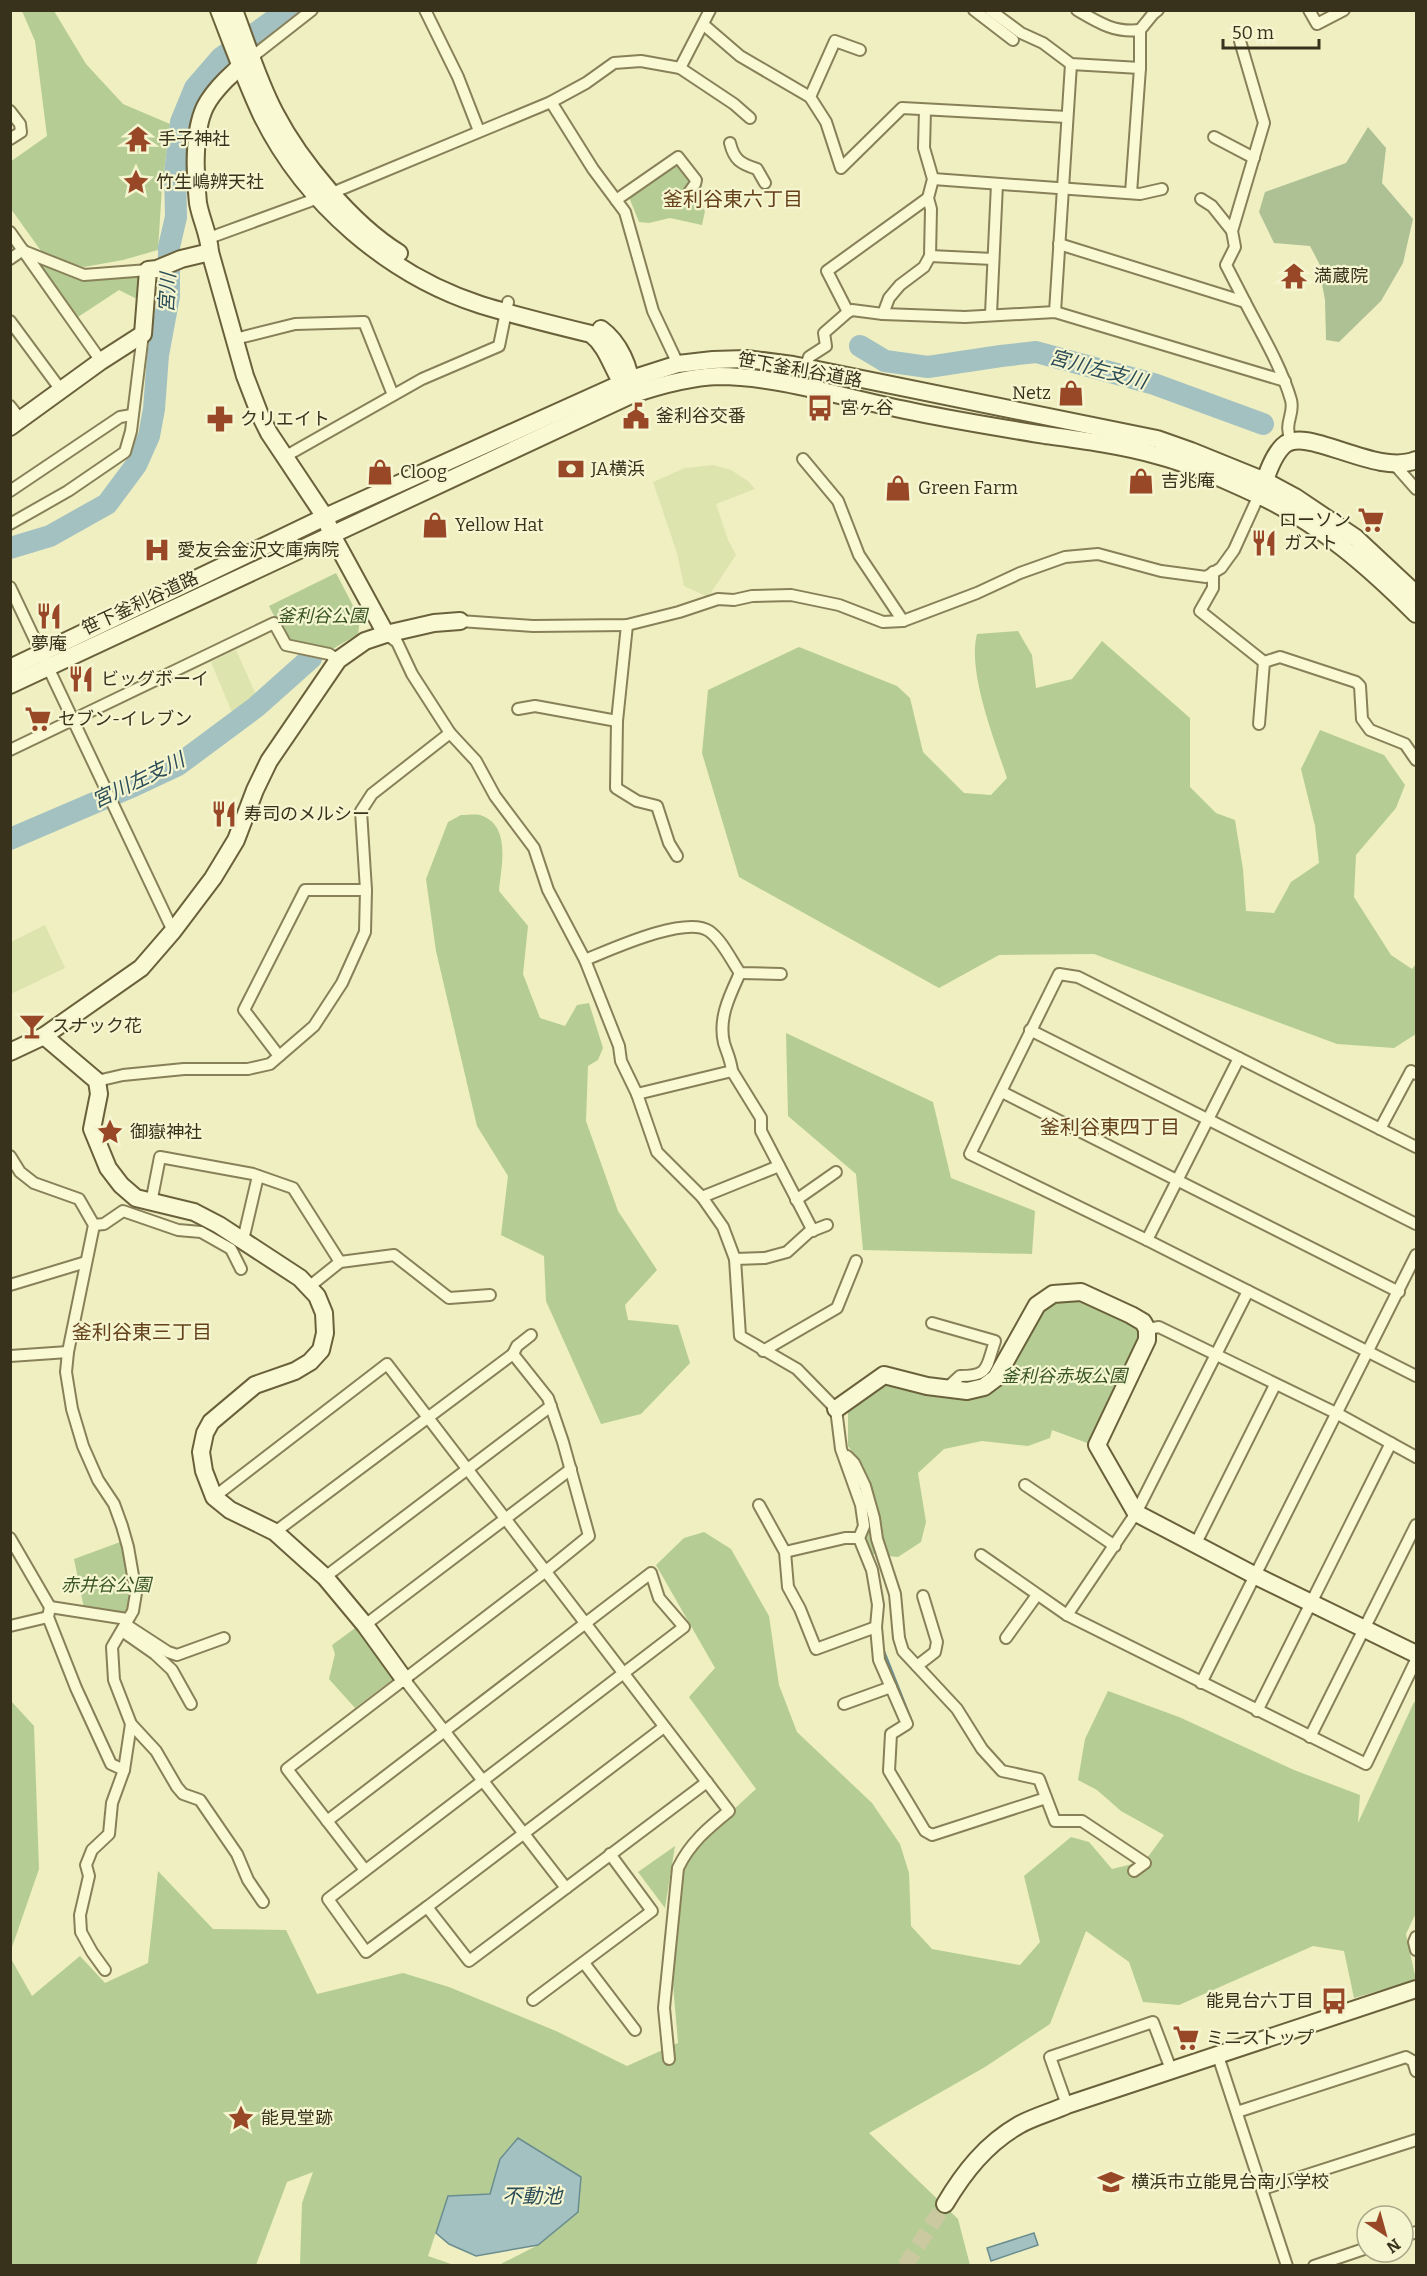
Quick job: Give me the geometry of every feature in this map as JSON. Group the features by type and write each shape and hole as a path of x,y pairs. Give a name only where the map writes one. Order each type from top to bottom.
{"street":[{"path":"219,10 236,34 263,116 284,154 325,196 391,248 429,272 507,307 591,334 600,341 628,386"},
{"path":"234,10 236,34"},
{"path":"312,10 245,57 205,107 198,137 196,173 199,204 251,395 269,433 325,517 332,535 386,634 397,642 412,674 450,733 476,761 495,796 534,848 548,890 585,960 657,1152 702,1197 723,1227 735,1259 740,1336 797,1370 836,1409 841,1449 861,1505 864,1526 859,1538 872,1570 878,1605 876,1627 879,1660 907,1724 891,1734 889,1771 926,1831 932,1835 1046,1798"},
{"path":"425,10 458,77 479,131"},
{"path":"680,68 710,10"},
{"path":"974,10 1014,40"},
{"path":"990,10 1071,64 1140,68"},
{"path":"1077,10 1109,29 1140,30"},
{"path":"1131,193 1140,68 1140,30 1158,10"},
{"path":"1310,10 1317,24 1344,10"},
{"path":"704,25 740,56 810,97 826,122 842,168 902,108 1067,117"},
{"path":"810,97 835,41 860,50"},
{"path":"1240,41 1264,123 1232,231 1234,247 1226,265 1285,381 1292,404 1286,430 1291,441"},
{"path":"24,250 36,257 84,275 152,269 182,259 325,196 551,102 586,83 614,63 641,61 680,68 734,104 750,118"},
{"path":"1055,312 1071,64"},
{"path":"551,102 593,169 625,212 653,310 678,364"},
{"path":"883,314 889,298 900,285 924,267 930,256 931,209 928,198 933,179 924,148 925,110"},
{"path":"10,111 20,124 21,132 10,139"},
{"path":"1214,136 1254,158"},
{"path":"730,143 733,154 740,163 757,169 765,183"},
{"path":"616,200 678,157 696,180 688,194"},
{"path":"933,179 1140,194 1162,189"},
{"path":"991,315 997,184"},
{"path":"848,312 827,271 928,198"},
{"path":"1201,199 1212,206 1232,231"},
{"path":"10,232 101,361"},
{"path":"1059,244 1245,302"},
{"path":"10,259 24,250"},
{"path":"930,256 993,260"},
{"path":"10,524 68,491 125,452 131,431 152,269"},
{"path":"286,456 422,379 499,346 507,307"},
{"path":"805,368 809,357 826,346 824,333 852,310 883,314 965,317 1055,312 1285,381"},
{"path":"10,321 61,390"},
{"path":"235,339 295,324 364,322 393,395"},
{"path":"10,406 16,424 101,361 143,334"},
{"name":"笹下釜利谷道路","path":"10,685 45,660 325,517 678,364 713,360 747,359 805,368 1157,439 1262,488 1347,550 1416,614"},
{"name":"笹下釜利谷道路","path":"10,668 45,660 332,535 628,386 658,386 697,377 736,377 767,381 914,412 1156,455 1295,497 1356,538 1416,594"},
{"path":"10,490 120,417 132,415"},
{"path":"10,1052 44,1036 141,968 173,931 213,878 236,840 269,761 338,660 365,641 434,623 460,621 533,626 627,625 718,599 734,600 752,596 791,595 839,605 883,622 903,621 1065,557 1098,554 1161,571 1206,577 1221,568 1234,550 1276,456 1284,445 1291,441 1314,441 1362,459 1394,464 1416,460"},
{"path":"802,459 838,501 859,555 903,621"},
{"path":"1394,464 1416,489"},
{"path":"1214,572 1213,588 1200,611 1264,662"},
{"path":"10,587 173,931"},
{"path":"10,750 274,623 286,645 329,654 338,660"},
{"path":"627,625 617,721 616,788 637,801 657,806 669,843 676,856"},
{"path":"1264,662 1280,657 1356,682 1360,686 1362,718 1370,730 1405,744 1416,760"},
{"path":"1258,724 1264,662"},
{"path":"518,709 535,706 617,721"},
{"path":"96,1081 123,1075 184,1069 248,1069 270,1064 314,1026 342,983 364,932 366,890 361,811 372,794 450,733"},
{"path":"279,1056 244,1010 305,890 366,890"},
{"path":"585,960 651,934 697,927 710,932 740,972"},
{"path":"740,972 781,974"},
{"path":"740,972 723,1019 724,1042 732,1071 761,1118 761,1131 813,1231"},
{"path":"1416,1147 1077,977 1059,974 970,1154 1147,1240 1416,1376"},
{"path":"1030,1030 1416,1224"},
{"path":"44,1036 96,1081 99,1094 92,1129 100,1152 121,1185 136,1198 194,1212 243,1240 310,1286 324,1313 325,1333 321,1350 310,1362 295,1371 255,1385 211,1422 205,1433 201,1452 204,1471 214,1497 230,1510 275,1532 325,1577 566,1888"},
{"path":"1147,1240 1239,1058"},
{"path":"637,1094 732,1071"},
{"path":"1380,1129 1411,1071 1416,1074"},
{"path":"1002,1092 1399,1292"},
{"path":"10,1156 20,1172 34,1183 79,1199 94,1225 66,1372 83,1446 98,1480 114,1504 128,1547 136,1593 133,1611 112,1647 111,1664 114,1680 130,1724 156,1750 177,1788 183,1794 200,1800 237,1854 248,1880 263,1902"},
{"path":"151,1203 160,1157 258,1176 293,1188 340,1262"},
{"path":"702,1197 779,1166"},
{"path":"796,1200 836,1172"},
{"path":"243,1240 258,1176"},
{"path":"94,1225 104,1224 123,1211 178,1230 201,1232 231,1249 241,1269"},
{"path":"735,1259 765,1258 787,1252 813,1231 827,1225"},
{"path":"310,1286 340,1262 394,1255 449,1298 490,1295"},
{"path":"1201,1683 1416,1255"},
{"path":"763,1351 837,1308 856,1261"},
{"path":"10,1285 86,1262"},
{"path":"1067,1616 1136,1513 1248,1291"},
{"path":"836,1409 884,1375 927,1386 967,1390 984,1387 996,1378 1037,1305 1053,1294 1081,1292 1131,1315 1143,1322 1147,1329 1147,1340 1097,1445 1136,1513 1256,1576 1416,1654"},
{"path":"932,1323 995,1341 985,1370 978,1376 960,1376 947,1388"},
{"path":"1147,1329 1159,1327 1338,1414 1416,1457"},
{"path":"275,1532 513,1354 517,1346 531,1335"},
{"path":"10,1356 68,1352"},
{"path":"365,1870 287,1769 589,1536 571,1469 548,1398 513,1354"},
{"path":"214,1497 387,1364 729,1811 686,1851 678,1868 664,2008 669,2059"},
{"path":"1195,1545 1275,1384"},
{"path":"325,1577 551,1406"},
{"path":"1257,1711 1391,1443"},
{"path":"841,1449 854,1463 865,1486 877,1539 895,1594 898,1638 903,1651 957,1709 982,1749 1002,1771 1039,1779 1055,1821 1082,1821 1144,1863 1134,1872"},
{"path":"364,1626 571,1469"},
{"path":"1025,1485 1115,1546"},
{"path":"759,1505 785,1552 788,1587 800,1609 816,1649 876,1627"},
{"path":"1310,1737 1416,1525"},
{"path":"10,1538 49,1612 76,1688 111,1764 124,1770"},
{"path":"785,1552 846,1538 859,1538"},
{"path":"981,1555 1067,1616 1366,1764 1416,1660"},
{"path":"327,1821 651,1573 659,1598 684,1627 328,1899 366,1952 664,1727"},
{"path":"1006,1638 1038,1595"},
{"path":"917,1666 935,1652 937,1642 922,1596"},
{"path":"10,1626 49,1612 125,1625 168,1652 177,1655 224,1638"},
{"path":"125,1625 172,1670 191,1704"},
{"path":"844,1704 891,1687"},
{"path":"105,1970 81,1932 80,1915 89,1876 86,1865 92,1850 109,1834 112,1803 124,1770 130,1724"},
{"path":"427,1907 469,1961 707,1782"},
{"path":"532,2000 652,1911 610,1854"},
{"path":"1416,1937 1414,1942 1416,1950"},
{"path":"584,1963 635,2030"},
{"path":"945,2204 962,2177 981,2154 1019,2125 1067,2105 1172,2072 1416,1989"},
{"path":"1067,2105 1050,2057 1153,2022 1172,2072"},
{"path":"1218,2056 1287,2265"},
{"path":"1237,2112 1406,2057 1413,2061 1416,2071"},
{"path":"1263,2189 1416,2140"},
{"path":"1314,2265 1355,2252"}],"green space":[{"path":"22,11 54,11 86,64 123,104 170,124 162,187 158,250 123,260 84,267 44,255 11,209 10,162 47,136 35,41"},
{"path":"1368,127 1386,148 1382,183 1413,219 1403,263 1381,301 1339,342 1326,340 1325,300 1322,284 1324,273 1310,246 1274,243 1259,212 1265,192 1346,163"},
{"path":"676,163 690,181 688,189 705,211 702,225 670,218 649,223 639,222 629,197"},
{"path":"39,264 81,281 142,275 137,299 119,290 78,317"},
{"path":"713,465 731,470 748,481 755,489 716,504 728,540 736,555 708,597 684,586 677,553 653,482 685,468"},
{"name":"釜利谷公園","path":"336,573 360,619 358,634 331,650 294,645 286,639 269,606"},
{"path":"1018,631 1032,655 1036,688 1072,679 1102,641 1190,718 1190,787 1216,813 1235,820 1243,869 1246,911 1274,913 1291,882 1319,863 1315,826 1301,769 1320,730 1384,755 1405,785 1396,808 1356,855 1354,897 1391,955 1412,969 1416,964 1416,1034 1394,1048 1337,1044 1094,954 999,955 939,988 739,877 702,753 708,690 799,647 897,686 910,698 923,752 964,793 991,795 1007,778 979,687 975,650 977,634"},
{"path":"236,650 257,697 234,717 211,662"},
{"path":"461,815 480,815 490,820 501,837 502,859 499,891 528,926 523,974 540,1018 565,1026 577,1005 589,1003 603,1048 598,1060 588,1066 586,1121 618,1211 657,1270 625,1305 628,1320 678,1325 690,1363 641,1414 601,1424 546,1301 544,1256 501,1235 508,1176 477,1126 436,951 426,879 448,822"},
{"path":"45,925 65,968 11,994 11,942"},
{"path":"786,1033 933,1102 951,1178 1035,1211 1032,1254 863,1250 856,1174 788,1116"},
{"name":"釜利谷赤坂公園","path":"1079,1298 1138,1327 1141,1338 1090,1444 1052,1430 1050,1438 1028,1446 982,1441 944,1449 918,1473 926,1522 921,1542 898,1557 888,1556 884,1548 871,1556 865,1535 875,1508 863,1466 848,1446 848,1412 883,1384 913,1389 984,1394 1041,1312 1054,1302"},
{"path":"704,1532 731,1549 769,1616 779,1685 797,1732 872,1803 900,1844 909,1873 911,1926 932,1949 1020,1965 1040,1942 1024,1876 1071,1837 1089,1842 1112,1869 1145,1861 1164,1835 1121,1811 1097,1790 1078,1780 1085,1739 1108,1691 1179,1717 1294,1770 1360,1795 1358,1823 1414,1702 1416,1703 1416,1913 1406,1934 1416,1980 1354,1998 1344,1951 1313,1946 1179,2005 1143,2002 1129,1962 1086,1931 1050,2024 985,2067 869,2133 958,2219 970,2265 499,2265 538,2245 500,2159 490,2194 448,2196 428,2256 454,2265 300,2265 302,2203 313,2172 287,2182 256,2265 11,2265 10,1957 32,1996 80,1956 105,1983 148,1963 158,1871 213,1929 286,1930 317,1994 403,1973 449,1987 556,2031 627,2066 678,2043 667,1915 686,1853 756,1789 689,1697 715,1668 656,1565 684,1538"},
{"name":"赤井谷公園","path":"123,1541 134,1591 125,1615 84,1608 74,1559"},
{"path":"358,1626 396,1677 355,1708 329,1679 335,1654 332,1645"},
{"path":"11,1701 34,1726 39,1869 11,1950"},
{"path":"675,1846 665,1908 638,1872"}],"water":[{"name":"不動池","path":"518,2138 581,2177 578,2212 538,2245 476,2256 449,2244 436,2233 448,2196 490,2194 500,2159"},
{"path":"1034,2233 1038,2245 991,2261 987,2248"}],"waterway":[{"name":"宮川","path":"10,548 50,536 107,504 136,465 149,436 154,409 158,355 169,296 169,247 176,217 175,173 181,122 195,88 221,58 288,10"},
{"name":"宮川左支川","path":"860,346 885,361 928,367 1036,352 1154,384 1263,424"},
{"name":"宮川左支川","path":"10,839 178,765 256,707 311,658"},
{"path":"883,1651 910,1719"}],"tunnel":[{"path":"905,2266 945,2204"}],"place":[{"name":"手子神社","path":"138,139"},
{"name":"竹生嶋辨天社","path":"136,182"},
{"name":"満蔵院","path":"1294,276"},
{"name":"Netz","path":"1071,393"},
{"name":"宮ヶ谷","path":"820,408"},
{"name":"釜利谷交番","path":"636,416"},
{"name":"クリエイト","path":"220,419"},
{"name":"JA横浜","path":"571,469"},
{"name":"Cloog","path":"380,472"},
{"name":"吉兆庵","path":"1141,481"},
{"name":"Green Farm","path":"898,488"},
{"name":"ローソン","path":"1371,520"},
{"name":"Yellow Hat","path":"435,525"},
{"name":"ガスト","path":"1264,543"},
{"name":"愛友会金沢文庫病院","path":"157,550"},
{"name":"夢庵","path":"49,616"},
{"name":"ビッグボーイ","path":"81,679"},
{"name":"セブン-イレブン","path":"38,719"},
{"name":"寿司のメルシー","path":"224,814"},
{"name":"スナック花","path":"32,1026"},
{"name":"御嶽神社","path":"110,1132"},
{"name":"能見台六丁目","path":"1334,2001"},
{"name":"ミニストップ","path":"1186,2038"},
{"name":"能見堂跡","path":"241,2118"},
{"name":"横浜市立能見台南小学校","path":"1111,2182"}],"district":[{"name":"釜利谷東六丁目","path":"733,199"},
{"name":"釜利谷東四丁目","path":"1110,1127"},
{"name":"釜利谷東三丁目","path":"142,1332"}]}
